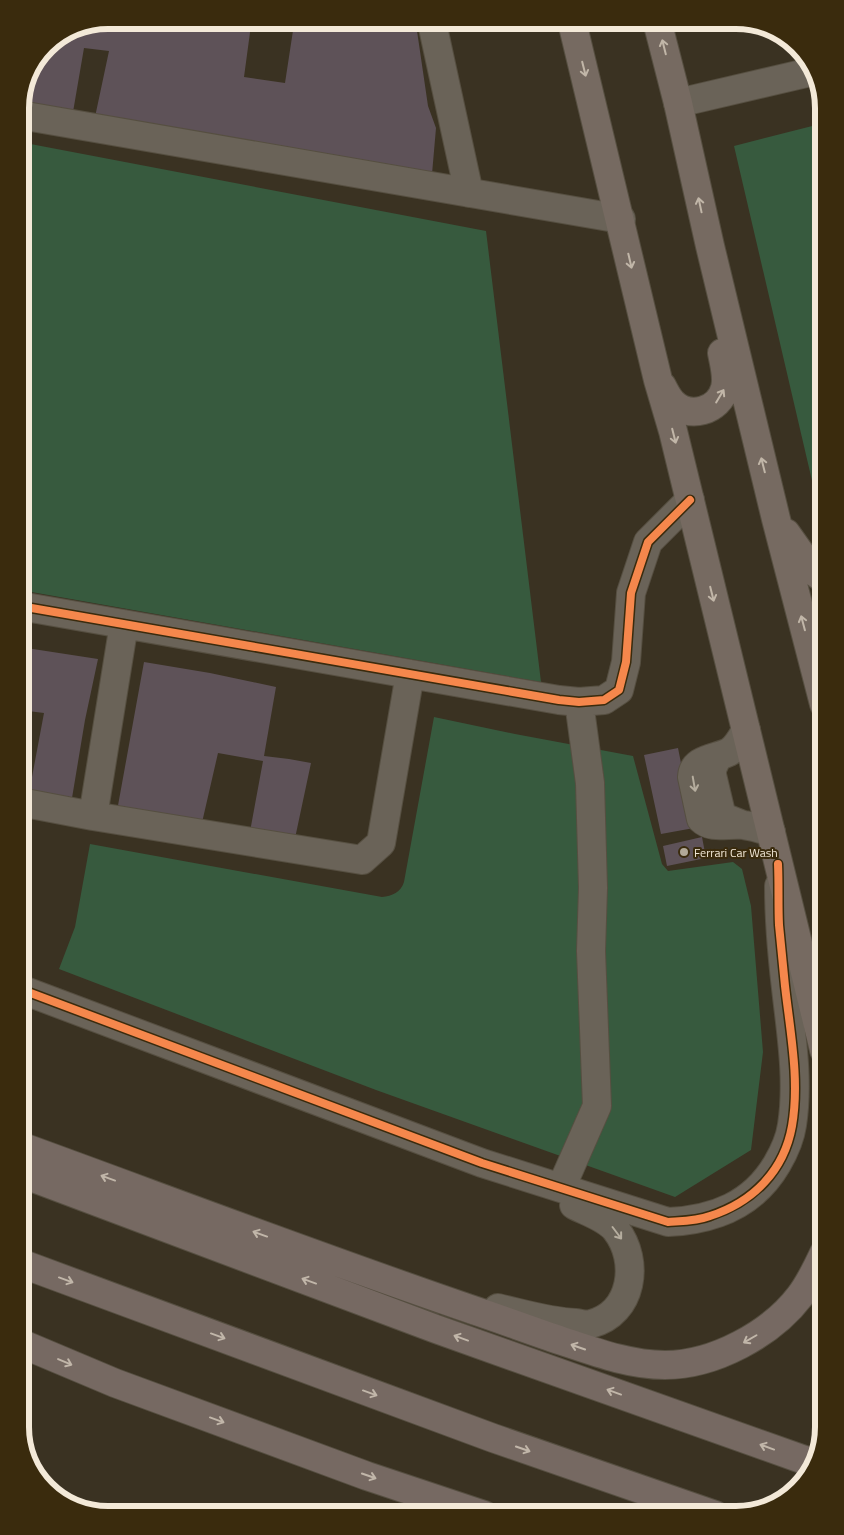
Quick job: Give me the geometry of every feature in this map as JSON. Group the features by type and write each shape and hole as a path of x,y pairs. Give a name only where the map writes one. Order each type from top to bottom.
{"highway":[{"path":"29,1149 398,1284 596,1353 636,1363 667,1365 694,1361 720,1354 739,1346 777,1320 801,1295 815,1272"},
{"path":"29,1176 427,1326 807,1461"},
{"path":"29,1266 494,1438 689,1506"},
{"path":"29,1347 115,1383 367,1476 457,1506"}],"main road":[{"path":"574,29 658,380 690,500 815,1014"},
{"path":"659,29 776,519 815,669"},
{"path":"658,380 672,402 682,409 694,412 708,409 718,401 725,387 726,378 713,296 710,246"},
{"path":"776,519 815,572"}],"street":[{"path":"433,29 468,193"},
{"path":"678,103 807,73"},
{"path":"29,117 620,220"},
{"path":"29,608 559,700 579,702 604,700 619,690 626,662 631,593 648,542 690,500"},
{"path":"93,816 124,624"},
{"path":"29,804 362,860 381,843 410,674"},
{"path":"561,1188 597,1106 591,951 594,888 590,783 579,702"},
{"path":"746,730 736,747 698,764 692,770 701,819 705,823 714,825 742,825 771,832"},
{"path":"29,992 482,1163 668,1222 709,1217 736,1206 755,1193 770,1177 783,1154 792,1126 794,1098 793,1052 779,924 778,864"},
{"path":"398,1284 561,1322 590,1324 604,1319 616,1310 626,1293 631,1276 624,1242 615,1229 601,1218 482,1163"}],"green space":[{"path":"815,125 815,493 734,146"},
{"path":"29,144 486,231 541,682 29,592"},
{"path":"434,717 633,756 662,864 668,871 733,862 742,869 751,906 763,1052 751,1150 675,1197 376,1090 59,969 75,927 90,844 382,897 396,893 404,882"}],"building":[{"path":"97,29 250,29 244,77 285,83 293,29 417,29 428,106 436,128 432,174 95,117 109,51 84,48 73,112 29,104 31,87 45,60 68,39"},
{"path":"29,648 98,659 85,720 72,798 29,793 44,713 29,711"},
{"path":"144,662 276,687 264,756 311,763 294,843 249,837 263,761 218,753 201,827 117,811"},
{"path":"678,748 694,828 661,834 644,755"},
{"name":"Ferrari Car Wash","path":"702,837 706,858 667,866 663,846"}],"cycle path":[{"path":"29,608 559,700 579,702 604,700 619,690 626,662 631,593 648,542 690,500"},
{"path":"29,992 482,1163 668,1222 695,1220 726,1210 753,1193 764,1183 782,1157 792,1126 795,1073 779,925 778,864"}],"place":[{"name":"Ferrari Car Wash","path":"684,852"}]}
